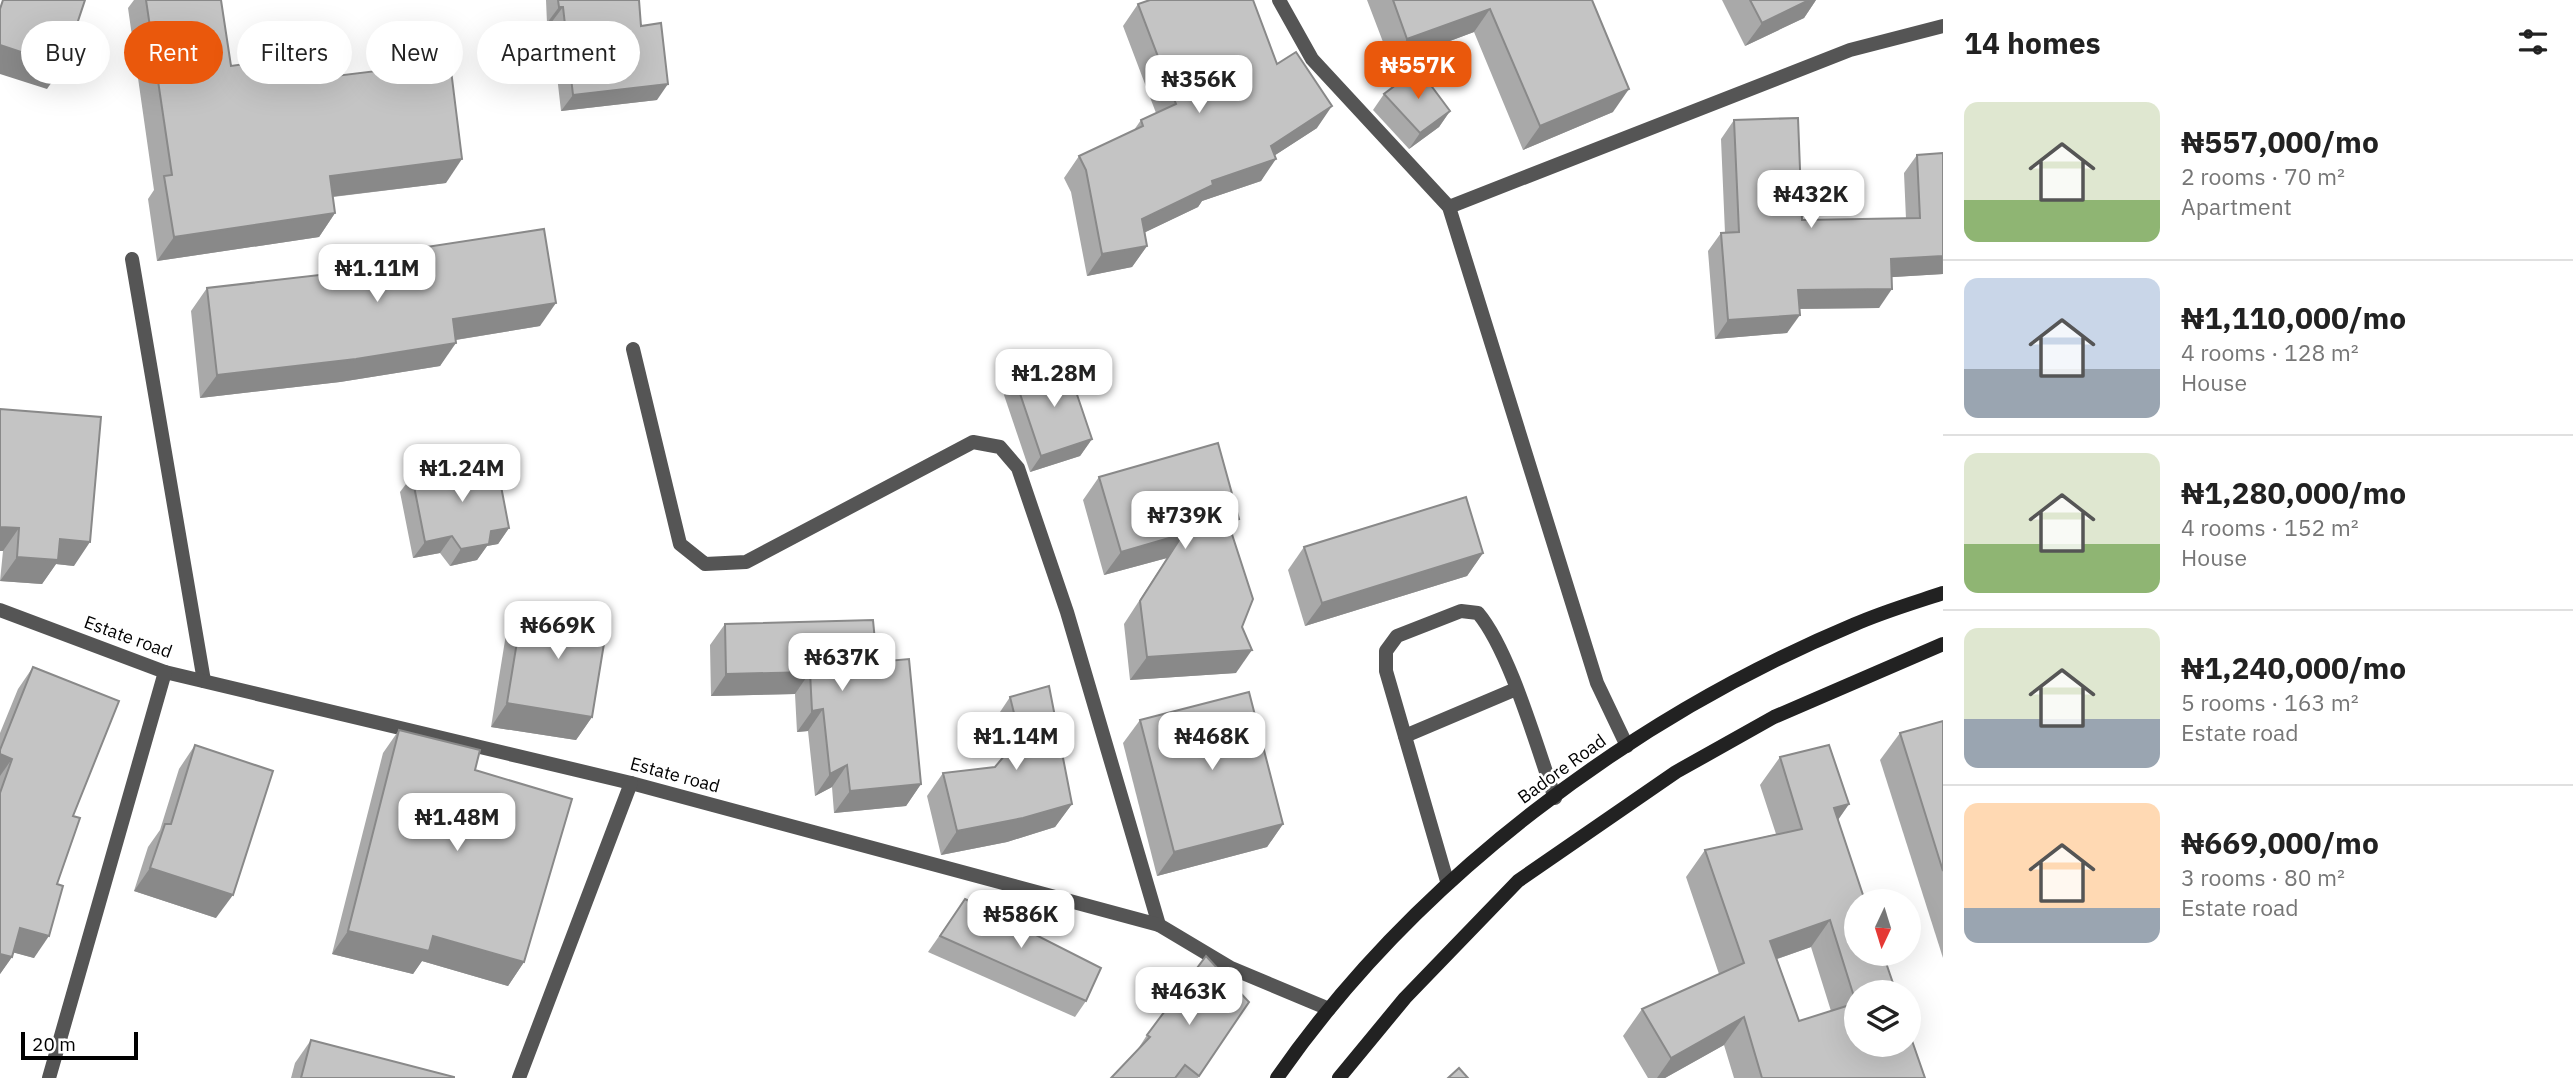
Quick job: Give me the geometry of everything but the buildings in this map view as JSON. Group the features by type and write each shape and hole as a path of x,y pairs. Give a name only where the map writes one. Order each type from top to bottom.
{"main road":[{"name":"Badore Road","path":"1277,1078 1329,1009 1447,881 1649,729 1756,670 1854,624 1943,593"},
{"path":"1339,1078 1405,998 1518,881 1676,772 1774,717 1943,644"}],"street":[{"path":"1279,0 1312,59 1450,207 1597,683 1627,746"},
{"path":"1450,207 1850,50 1943,26"},
{"path":"132,259 204,681"},
{"path":"633,349 680,544 705,564 746,562 973,442 1000,447 1018,468 1063,599 1159,925"},
{"name":"Estate road","path":"0,610 165,672 631,783 1159,925 1231,968 1329,1009"},
{"path":"1447,881 1386,671 1387,651 1397,636 1461,611 1478,613 1489,627 1516,689 1555,798"},
{"path":"49,1078 165,672"},
{"path":"1405,736 1516,689"},
{"path":"519,1078 631,783"}]}
